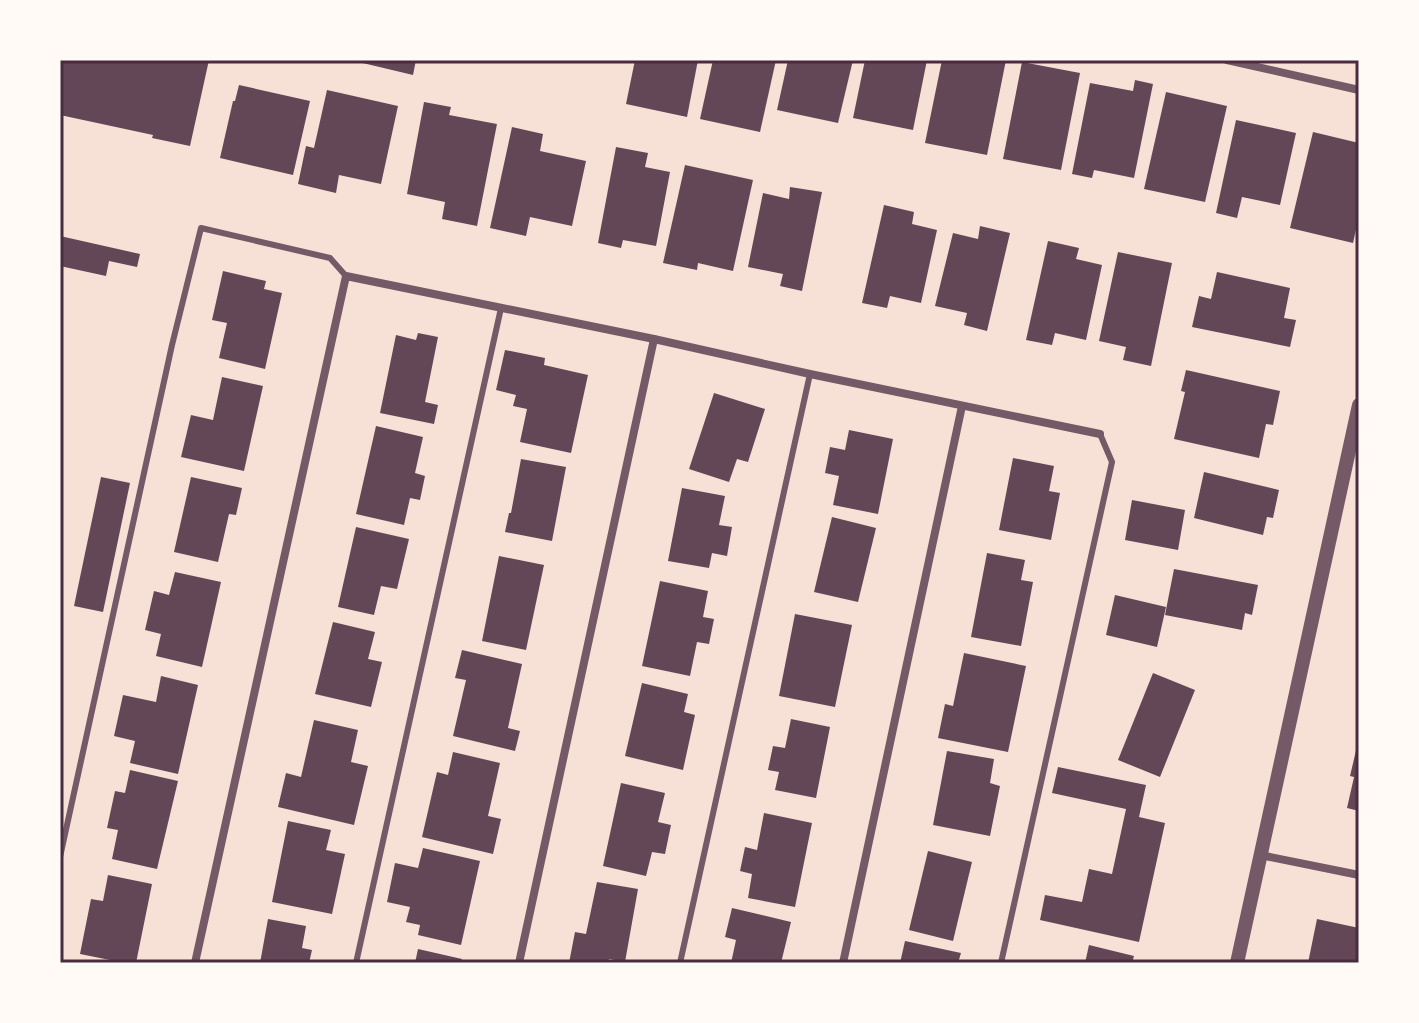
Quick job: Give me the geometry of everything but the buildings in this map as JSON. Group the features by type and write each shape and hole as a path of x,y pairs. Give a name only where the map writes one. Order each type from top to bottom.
{"street":[{"path":"1227,60 1359,90"},
{"path":"195,963 346,276 1100,434"},
{"path":"519,963 654,339"},
{"path":"1237,963 1359,405"},
{"path":"843,963 962,406"},
{"path":"1260,855 1359,875"}],"lane":[{"path":"60,857 172,345 201,228 330,258 346,276"},
{"path":"356,963 501,308"},
{"path":"680,963 810,374"},
{"path":"1001,963 1112,462 1100,434"}]}
